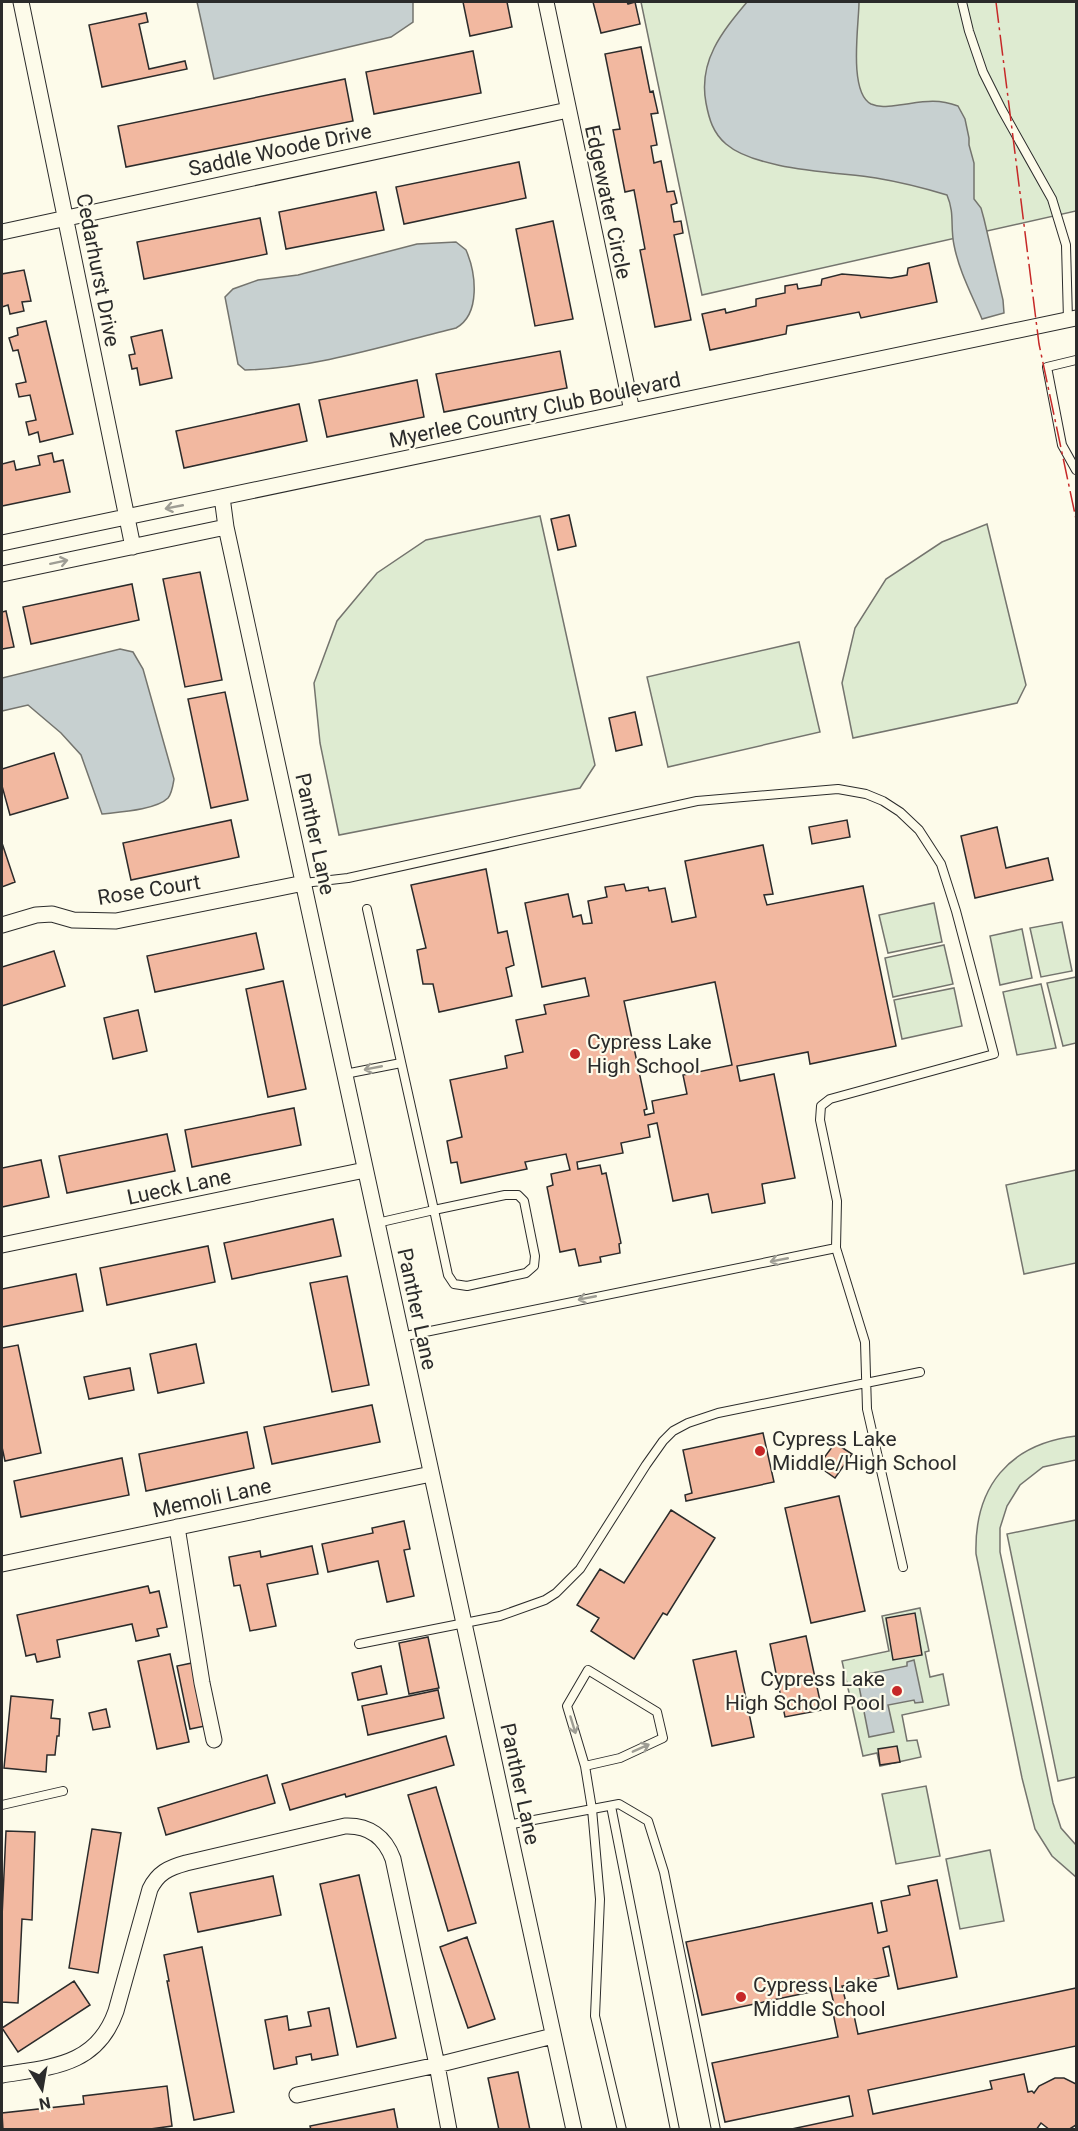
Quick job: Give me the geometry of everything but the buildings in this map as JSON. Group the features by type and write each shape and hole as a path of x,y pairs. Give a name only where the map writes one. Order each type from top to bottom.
{"street":[{"name":"Cedarhurst Drive","path":"21,2 133,547"},
{"name":"Edgewater Circle","path":"546,2 632,411"},
{"name":"Saddle Woode Drive","path":"2,232 568,110"},
{"name":"Myerlee Country Club Boulevard","path":"2,543 1072,319"},
{"name":"Panther Lane","path":"222,497 226,527 574,2130"},
{"path":"2,574 226,527"},
{"name":"Rose Court","path":"2,925 36,915 52,914 73,920 116,921 304,883"},
{"name":"Lueck Lane","path":"2,1245 365,1170"},
{"name":"Memoli Lane","path":"2,1564 431,1474"},
{"path":"177,1527 202,1683 214,1740"},
{"path":"2,2075 69,2062 93,2048 104,2037 116,2011 150,1889 164,1870 356,1825 375,1834 389,1849 437,2065 449,2130"},
{"path":"297,2095 437,2065 553,2036"}],"lane":[{"path":"962,2 983,72 1052,200 1066,245 1072,319"},
{"path":"1077,360 1047,367 1062,445 1077,470"},
{"path":"304,883 348,878 697,801 838,789 866,794 883,801 900,812 919,830 941,864 956,911 993,1054 830,1099 821,1106 820,1120 837,1201 836,1248 865,1342 867,1409 903,1567"},
{"path":"367,909 434,1210 447,1275 454,1284 467,1286 526,1274 534,1266 535,1256 524,1201 518,1195 505,1195 434,1210 377,1223"},
{"path":"345,1074 401,1063"},
{"path":"401,1337 836,1248"},
{"path":"359,1644 464,1623 524,1608 545,1600 562,1588 579,1569 646,1465 673,1431 695,1420 718,1413 920,1372"},
{"path":"585,1766 620,1758 663,1738 657,1712 588,1670 567,1706 585,1766 592,1809 600,1899 595,2016 621,2130"},
{"path":"2,1805 63,1791"},
{"path":"507,1825 619,1804 648,1821 664,1872 716,2130"},
{"path":"611,1806 675,2130"}],"green space":[{"path":"641,2 1076,2 1076,211 702,295"},
{"path":"540,516 595,765 580,788 339,835 320,743 314,683 337,621 377,573 426,540"},
{"path":"987,524 1026,685 1017,703 853,738 842,683 855,628 886,579 942,542"},
{"path":"799,642 820,732 668,767 647,677"},
{"path":"934,903 942,942 888,953 879,915"},
{"path":"1062,922 1072,971 1041,977 1030,928"},
{"path":"1022,929 1032,978 1000,985 990,936"},
{"path":"944,945 953,984 893,997 885,958"},
{"path":"1076,977 1076,1043 1063,1046 1047,983"},
{"path":"1041,984 1056,1048 1017,1055 1003,992"},
{"path":"954,988 962,1026 902,1039 894,1000"},
{"path":"1076,1170 1076,1263 1024,1274 1006,1185"},
{"path":"1076,1436 1076,1460 1043,1467 1020,1485 1007,1506 1000,1528 1000,1552 1053,1803 1061,1828 1076,1845 1076,1877 1052,1856 1035,1829 1022,1778 976,1554 981,1508 989,1489 1000,1473 1014,1459 1032,1448"},
{"path":"1076,1520 1076,1777 1058,1781 1007,1534"},
{"name":"Cypress Lake High School Pool","path":"920,1608 929,1651 925,1652 930,1677 943,1674 949,1705 902,1715 907,1741 917,1740 921,1757 880,1766 877,1753 863,1756 842,1661 889,1651 882,1616"},
{"path":"926,1786 940,1856 896,1864 882,1794"},
{"path":"990,1850 1004,1921 960,1929 946,1859"}],"shaded area":[{"path":"197,2 413,2 413,22 391,37 214,79"},
{"path":"747,2 859,2 856,57 859,86 864,97 871,104 881,106 929,101 958,106 965,119 974,163 974,199 981,208 984,219 1004,313 982,319 956,255 951,208 947,195 885,180 776,165 739,153 722,140 712,125 706,103 704,88 706,74 714,48"},
{"path":"456,242 466,250 472,270 474,292 470,313 456,328 351,355 298,365 245,370 238,364 225,297 233,289 258,280 298,275 417,244"},
{"path":"120,649 133,652 143,669 174,779 168,798 162,802 137,810 102,814 81,755 61,733 28,705 2,711 2,678"},
{"path":"914,1660 923,1702 915,1703 914,1700 888,1705 894,1732 869,1737 857,1676 907,1666 907,1662"}],"power":[{"path":"996,2 1039,344 1076,519"}],"place":[{"name":"Cypress Lake High School","path":"575,1054"},
{"name":"Cypress Lake Middle/High School","path":"760,1451"},
{"name":"Cypress Lake High School Pool","path":"897,1691"},
{"name":"Cypress Lake Middle School","path":"741,1997"}]}
